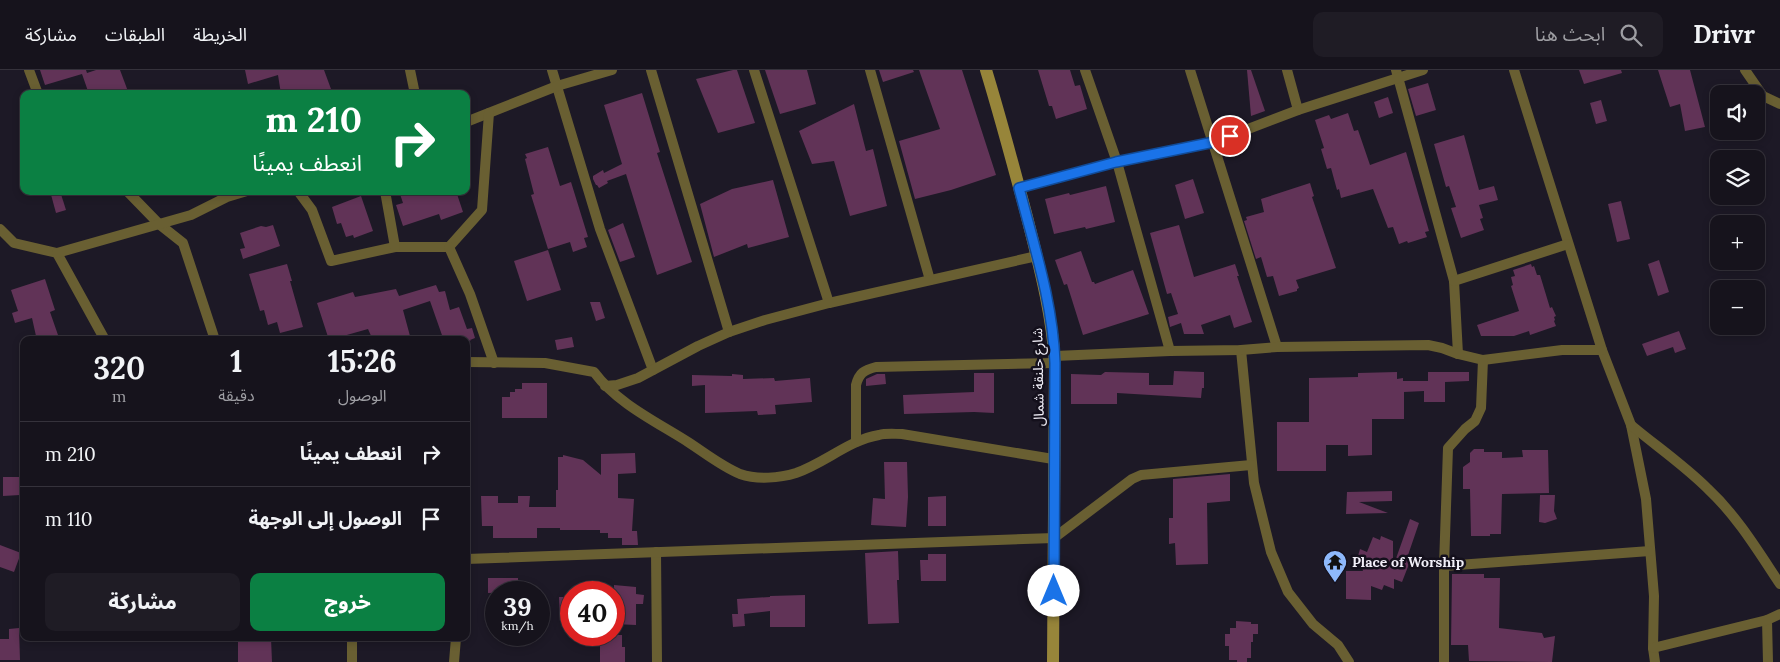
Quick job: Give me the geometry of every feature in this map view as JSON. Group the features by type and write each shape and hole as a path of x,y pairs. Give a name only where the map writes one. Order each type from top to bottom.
{"street":[{"path":"29,70 36,90"},
{"path":"410,70 414,90"},
{"path":"552,70 600,229 653,370"},
{"path":"470,120 557,86 612,70"},
{"path":"651,70 729,332"},
{"path":"754,70 829,303"},
{"path":"870,70 930,280"},
{"name":"شارع حلنقة شمال","path":"986,70 1002,122 1037,256 1053,330 1055,359 1053,662"},
{"path":"1085,70 1116,162 1170,351"},
{"path":"1190,70 1277,347"},
{"path":"1287,70 1298,110"},
{"path":"1019,188 1116,162 1214,142 1397,74 1423,70"},
{"path":"1514,70 1602,350 1631,425 1646,499 1654,596 1653,648 1655,662"},
{"path":"1745,70 1763,96 1780,104"},
{"path":"1397,74 1454,281 1458,354"},
{"path":"301,195 312,210 331,261 395,248 449,247 482,210 489,113"},
{"path":"131,195 159,224 183,243 214,336"},
{"path":"0,230 14,243 57,252 191,215 231,195"},
{"path":"386,195 395,248"},
{"path":"1454,281 1568,244"},
{"path":"449,247 470,294 494,363"},
{"path":"57,252 103,336"},
{"path":"605,386 617,385 638,378 698,346 729,332 765,320 829,303 1037,256"},
{"path":"856,442 856,385 858,377 864,370 876,366 1277,347 1428,346 1484,360 1562,350 1602,350"},
{"path":"1241,350 1251,465 1271,552 1288,592 1314,624 1338,645 1349,662"},
{"path":"1444,662 1444,566 1448,448 1475,421 1481,408 1484,360"},
{"path":"470,362 545,363 594,372 605,386 640,414 741,474 769,478 796,473 856,442 879,435 902,434 1054,459"},
{"path":"1631,425 1710,490 1746,532 1780,584"},
{"path":"470,559 1054,538 1125,484 1141,475 1251,465"},
{"path":"656,552 657,662"},
{"path":"1444,566 1650,552"},
{"path":"1653,648 1767,620 1780,614"},
{"path":"1767,620 1768,662"},
{"path":"352,641 352,662"},
{"path":"454,662 456,641"}],"building":[{"path":"40,70 86,70 87,73 96,70 120,70 128,90 88,90 82,74 45,85"},
{"path":"245,70 324,70 331,89 280,90 278,75 248,84"},
{"path":"737,70 755,123 718,133 696,79"},
{"path":"765,70 807,70 816,104 780,114"},
{"path":"879,70 913,70 914,72 883,82"},
{"path":"919,70 962,70 996,175 951,190 915,199 899,141 940,129"},
{"path":"1038,70 1070,70 1075,86 1080,85 1087,109 1056,119 1052,106 1049,106"},
{"path":"1247,70 1251,70 1265,111 1251,116"},
{"path":"1579,70 1621,70 1622,73 1584,84"},
{"path":"1658,70 1690,70 1705,127 1685,131 1680,104 1670,107"},
{"path":"1428,83 1436,110 1416,116 1408,89"},
{"path":"642,93 660,152 657,153 692,262 657,275 626,174 607,181 608,183 599,188 593,179 593,176 603,170 604,173 622,164 604,105"},
{"path":"1388,97 1393,113 1379,118 1374,102"},
{"path":"1601,100 1607,121 1596,124 1590,103"},
{"path":"854,104 866,151 873,149 887,206 850,216 834,161 812,164 799,131"},
{"path":"1348,113 1354,131 1358,130 1370,165 1406,152 1429,231 1425,232 1427,237 1399,244 1393,227 1388,228 1373,189 1341,198 1331,168 1327,169 1321,149 1324,148 1315,120 1329,115 1331,119"},
{"path":"1464,135 1479,190 1494,186 1498,200 1479,205 1483,218 1480,219 1484,230 1461,238 1451,208 1456,207 1449,186 1446,187 1434,144"},
{"path":"548,147 560,186 571,182 588,237 584,238 587,247 573,252 570,242 548,249 531,195 534,194 525,154"},
{"path":"1193,179 1204,213 1185,219 1175,185"},
{"path":"773,180 789,237 748,248 747,244 714,257 700,204 732,189"},
{"path":"1310,183 1314,196 1312,197 1336,268 1296,280 1299,288 1297,291 1279,296 1273,276 1267,277 1261,257 1256,259 1244,221 1247,220 1246,217 1264,212 1261,199"},
{"path":"1106,186 1115,222 1054,234 1045,199"},
{"path":"51,195 61,195 66,210 56,213"},
{"path":"400,195 457,195 463,212 441,220 439,214 403,226 396,205 403,203"},
{"path":"361,196 373,231 354,238 353,235 346,237 341,223 337,224 332,207"},
{"path":"1621,201 1630,239 1617,242 1608,204"},
{"path":"623,223 635,257 620,262 608,230"},
{"path":"273,225 280,246 243,259 240,249 245,248 240,233 261,226"},
{"path":"1179,225 1194,277 1235,264 1252,322 1234,328 1230,315 1201,325 1204,334 1184,334 1181,323 1170,327 1168,317 1178,314 1171,293 1167,294 1150,233"},
{"path":"548,250 561,290 527,301 514,261"},
{"path":"1081,251 1092,282 1095,284 1133,270 1149,314 1083,335 1067,284 1064,285 1055,260"},
{"path":"1659,260 1669,292 1658,296 1648,264"},
{"path":"287,264 303,327 280,333 277,322 268,325 264,310 260,311 249,274"},
{"path":"1531,264 1532,267 1534,266 1537,275 1540,275 1550,308 1552,307 1556,316 1554,321 1556,326 1530,335 1529,331 1514,336 1481,336 1477,325 1519,311 1511,286 1513,285 1511,277 1515,276 1513,270"},
{"path":"45,279 55,310 50,312 58,335 36,336 32,318 15,323 12,313 18,311 11,290"},
{"path":"436,285 439,292 445,291 450,310 459,307 467,329 472,328 475,338 470,340 470,336 442,336 430,301 403,310 410,336 371,336 368,329 343,336 328,336 317,303 353,292 355,297 396,289 399,296"},
{"path":"590,302 600,302 605,318 596,321"},
{"path":"1679,331 1686,349 1675,353 1673,347 1647,356 1642,344"},
{"path":"572,337 574,347 557,350 555,340"},
{"path":"1174,371 1204,372 1204,388 1202,388 1201,398 1117,393 1117,404 1071,404 1071,374 1101,375 1105,372 1149,373 1149,385 1173,385"},
{"path":"1397,372 1397,379 1403,378 1403,381 1428,381 1428,372 1469,372 1469,381 1445,382 1445,402 1424,402 1424,391 1404,392 1404,419 1372,419 1372,455 1348,456 1348,445 1326,445 1326,471 1277,471 1277,422 1309,422 1309,378 1358,377 1358,373"},
{"path":"974,373 994,373 994,413 904,414 903,395 974,392"},
{"path":"732,374 743,375 743,379 774,378 775,381 810,378 812,402 775,405 776,414 758,415 757,411 705,413 705,385 692,386 692,375 732,376"},
{"path":"877,374 885,374 886,384 866,386 866,379"},
{"path":"522,383 547,383 547,418 502,418 502,397 510,397 510,392 515,392 515,389 522,389"},
{"path":"1474,449 1484,449 1484,452 1502,452 1502,458 1523,457 1522,450 1548,450 1549,493 1502,494 1501,534 1471,536 1470,489 1463,489 1463,467 1470,462 1470,453"},
{"path":"635,453 636,473 618,474 618,498 634,499 632,531 637,531 638,545 622,545 622,538 608,538 608,533 600,533 600,530 560,530 560,528 537,528 537,538 493,538 493,526 482,526 481,496 498,496 498,503 518,503 518,496 530,496 529,507 556,507 558,457 563,457 563,455 583,460 601,475 601,454"},
{"path":"884,462 907,462 908,497 906,527 871,525 873,498 885,499"},
{"path":"1230,474 1230,501 1207,503 1208,564 1176,565 1175,543 1169,544 1169,518 1173,518 1173,479"},
{"path":"3,477 20,477 20,495 3,496"},
{"path":"1392,491 1392,501 1359,502 1388,513 1346,514 1347,492"},
{"path":"1540,495 1555,495 1554,511 1557,519 1545,523 1539,522"},
{"path":"946,496 946,526 928,526 928,497"},
{"path":"1410,519 1419,523 1407,558 1411,559 1402,582 1394,579 1394,589 1384,585 1382,590 1371,586 1371,600 1346,599 1346,571 1363,571 1358,556 1360,549 1367,552 1373,537 1380,540 1381,536 1393,541 1393,567"},
{"path":"0,545 20,553 14,572 0,567"},
{"path":"898,551 899,623 868,624 865,553"},
{"path":"928,554 946,554 946,581 921,581 920,560 928,560"},
{"path":"1452,574 1484,574 1484,578 1500,578 1499,628 1542,633 1544,638 1555,636 1552,662 1469,661 1468,645 1451,645"},
{"path":"488,578 518,578 518,581 488,581"},
{"path":"625,586 636,587 636,594 644,595 643,604 636,604 636,625 625,624"},
{"path":"805,595 805,627 770,627 770,611 744,614 745,626 733,627 732,614 738,614 737,599"},
{"path":"1236,621 1258,624 1258,634 1253,634 1251,658 1247,658 1247,662 1229,660 1229,646 1225,646 1225,634 1230,634 1230,628 1236,628"},
{"path":"19,628 20,660 0,660 0,639 9,639 9,629"},
{"path":"238,641 271,641 272,662 238,662"},
{"path":"600,646 625,647 625,662 600,662"}],"place":[{"name":"Place of Worship","path":"1335,583"}],"route":[{"path":"1054,591 1055,363 1053,330 1048,301 1019,188 1116,162 1214,142 1230,136"}]}
